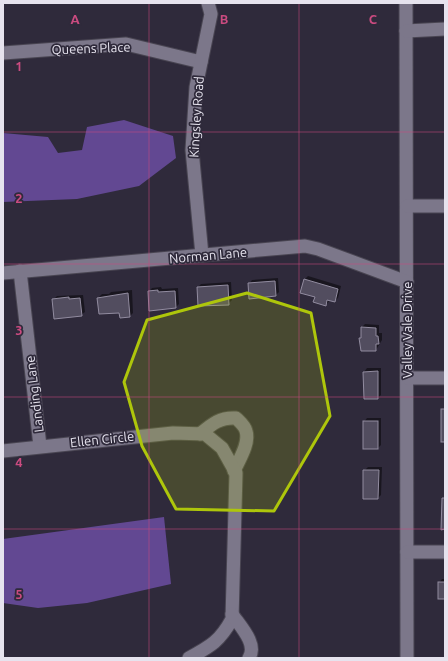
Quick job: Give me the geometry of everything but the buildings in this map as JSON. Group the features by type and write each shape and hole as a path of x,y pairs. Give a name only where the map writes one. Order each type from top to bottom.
{"street":[{"name":"Kingsley Road","path":"202,255 192,150 196,87 211,14 208,3"},
{"name":"Valley Vale Drive","path":"406,3 407,658"},
{"path":"406,31 445,29"},
{"name":"Queens Place","path":"3,52 126,44 201,62"},
{"path":"406,206 445,206"},
{"name":"Norman Lane","path":"3,273 304,246 318,249 407,282"},
{"name":"Landing Lane","path":"20,271 40,446"},
{"path":"407,378 445,378"},
{"name":"Ellen Circle","path":"189,658 204,650 222,636 232,619 234,471 244,450 247,439 246,430 236,418 224,417 212,424 200,434"},
{"name":"Ellen Circle","path":"3,451 172,432 205,434 222,448 234,471"},
{"path":"407,552 445,552"},
{"path":"232,614 252,644 251,655 249,658"}],"highlighted area":[{"path":"247,293 311,313 330,416 274,511 176,509 142,446 124,382 147,320"}],"shaded area":[{"path":"124,120 173,136 176,158 139,186 77,199 3,202 3,133 48,137 58,153 82,150 87,127"},
{"path":"164,517 171,584 87,603 38,608 3,603 3,539"}]}
